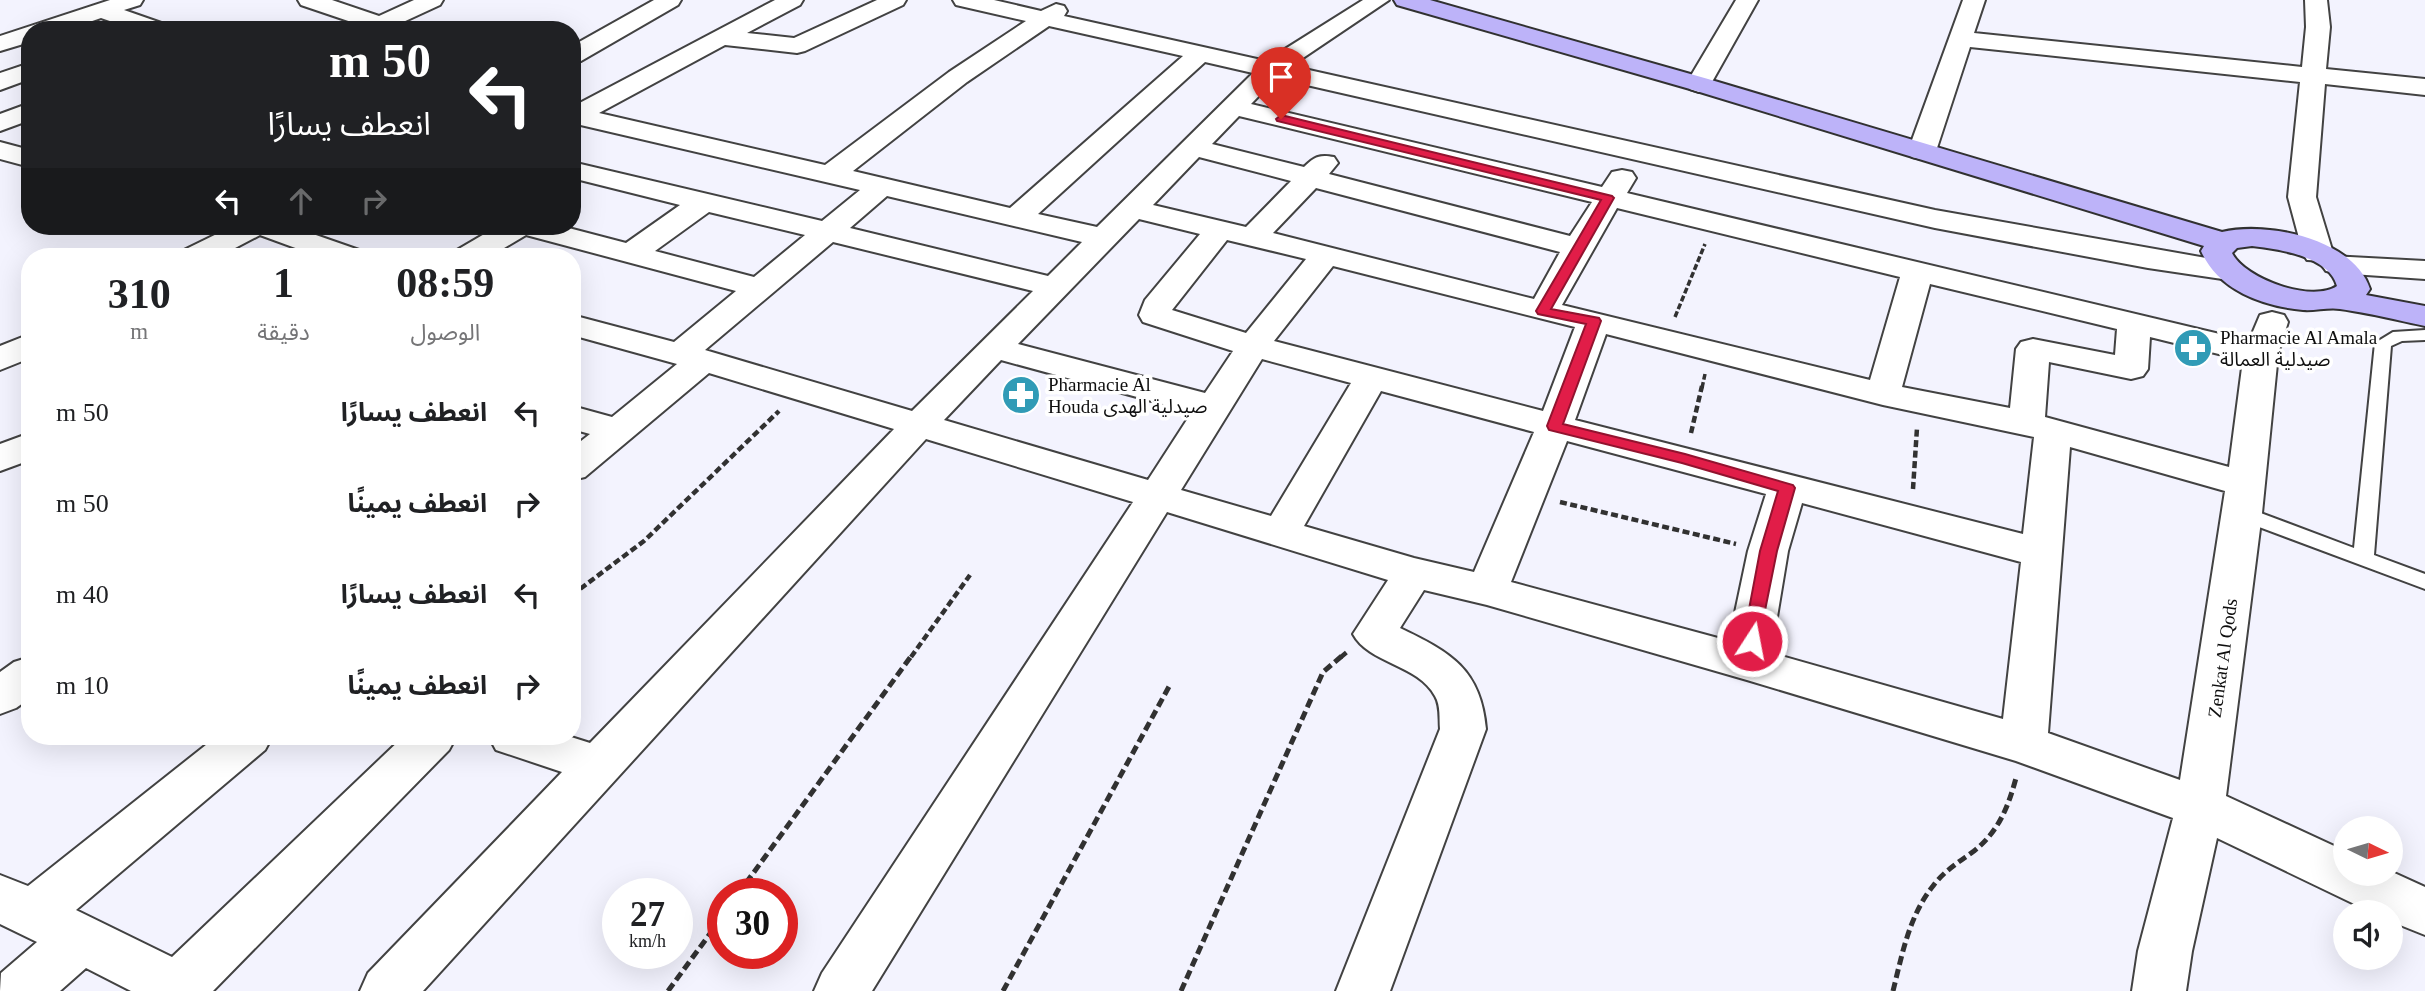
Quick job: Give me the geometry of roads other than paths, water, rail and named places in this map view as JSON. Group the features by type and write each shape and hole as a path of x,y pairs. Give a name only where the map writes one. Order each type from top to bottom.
{"street":[{"path":"69,21 132,0"},
{"path":"309,0 372,21"},
{"path":"399,21 432,0"},
{"path":"581,51 670,0"},
{"path":"581,111 792,0"},
{"path":"723,38 797,46 895,0"},
{"path":"964,0 1935,219 2148,259 2223,255 2245,237 2276,240 2338,281 2425,314"},
{"path":"829,176 958,77 1072,0"},
{"path":"387,991 918,425 1272,68 1378,0"},
{"path":"1405,0 1699,84 2124,214 2223,255 2263,321"},
{"path":"1699,84 1747,0"},
{"path":"1922,151 1974,0"},
{"path":"2276,240 2302,197 2318,27 2316,0"},
{"path":"101,10 127,21"},
{"path":"0,44 21,37"},
{"path":"1960,39 2425,87"},
{"path":"1016,218 1202,52"},
{"path":"0,82 21,74"},
{"path":"1233,107 2134,324 2263,321 2338,281 2425,271"},
{"path":"0,123 21,115"},
{"path":"581,117 1104,238"},
{"path":"581,177 656,134"},
{"path":"1253,237 1307,178 1354,136"},
{"path":"1193,147 1578,247"},
{"path":"0,150 21,156"},
{"path":"1543,311 1578,247 1640,152"},
{"path":"581,178 702,203 1056,287"},
{"path":"581,460 617,430 759,288 881,187"},
{"path":"2302,197 2338,281"},
{"path":"632,253 702,203"},
{"path":"1133,209 1543,311 1594,321 1711,353 1883,394 1919,399 2040,427 2243,499"},
{"path":"1220,229 1154,311 1160,318 1371,378 2040,553"},
{"path":"212,248 237,235"},
{"path":"287,235 323,248"},
{"path":"483,248 504,235"},
{"path":"563,235 759,288"},
{"path":"841,991 1253,346 1326,255"},
{"path":"1883,394 1917,273"},
{"path":"1488,590 1555,426 1594,321"},
{"name":"Zenkat Al Qods","path":"2159,991 2165,951 2200,807 2243,499 2263,321"},
{"path":"2024,744 2040,553 2040,427 2033,349 2131,369 2134,324"},
{"path":"581,327 692,357 1414,573 1488,590 2024,744 2200,807 2425,912"},
{"path":"994,348 1214,407"},
{"path":"0,360 21,349"},
{"path":"1281,532 1371,378"},
{"path":"581,420 617,430"},
{"path":"0,459 21,448"},
{"path":"1748,663 1768,551 1787,488"},
{"path":"1363,991 1463,729 1460,701 1452,683 1435,667 1374,634 1414,573"},
{"path":"0,696 21,681"},
{"path":"238,745 16,906 180,990 425,745"},
{"path":"537,745 599,765"},
{"path":"20,991 81,939"}],"lane":[{"path":"2363,560 2384,343 2399,336 2425,335"},
{"path":"2243,499 2363,560 2425,582"}],"place":[{"name":"Pharmacie Al Amala صيدلية العمالة","path":"2193,348"},
{"name":"Pharmacie Al Houda صيدلية الهدى","path":"1021,395"}]}
